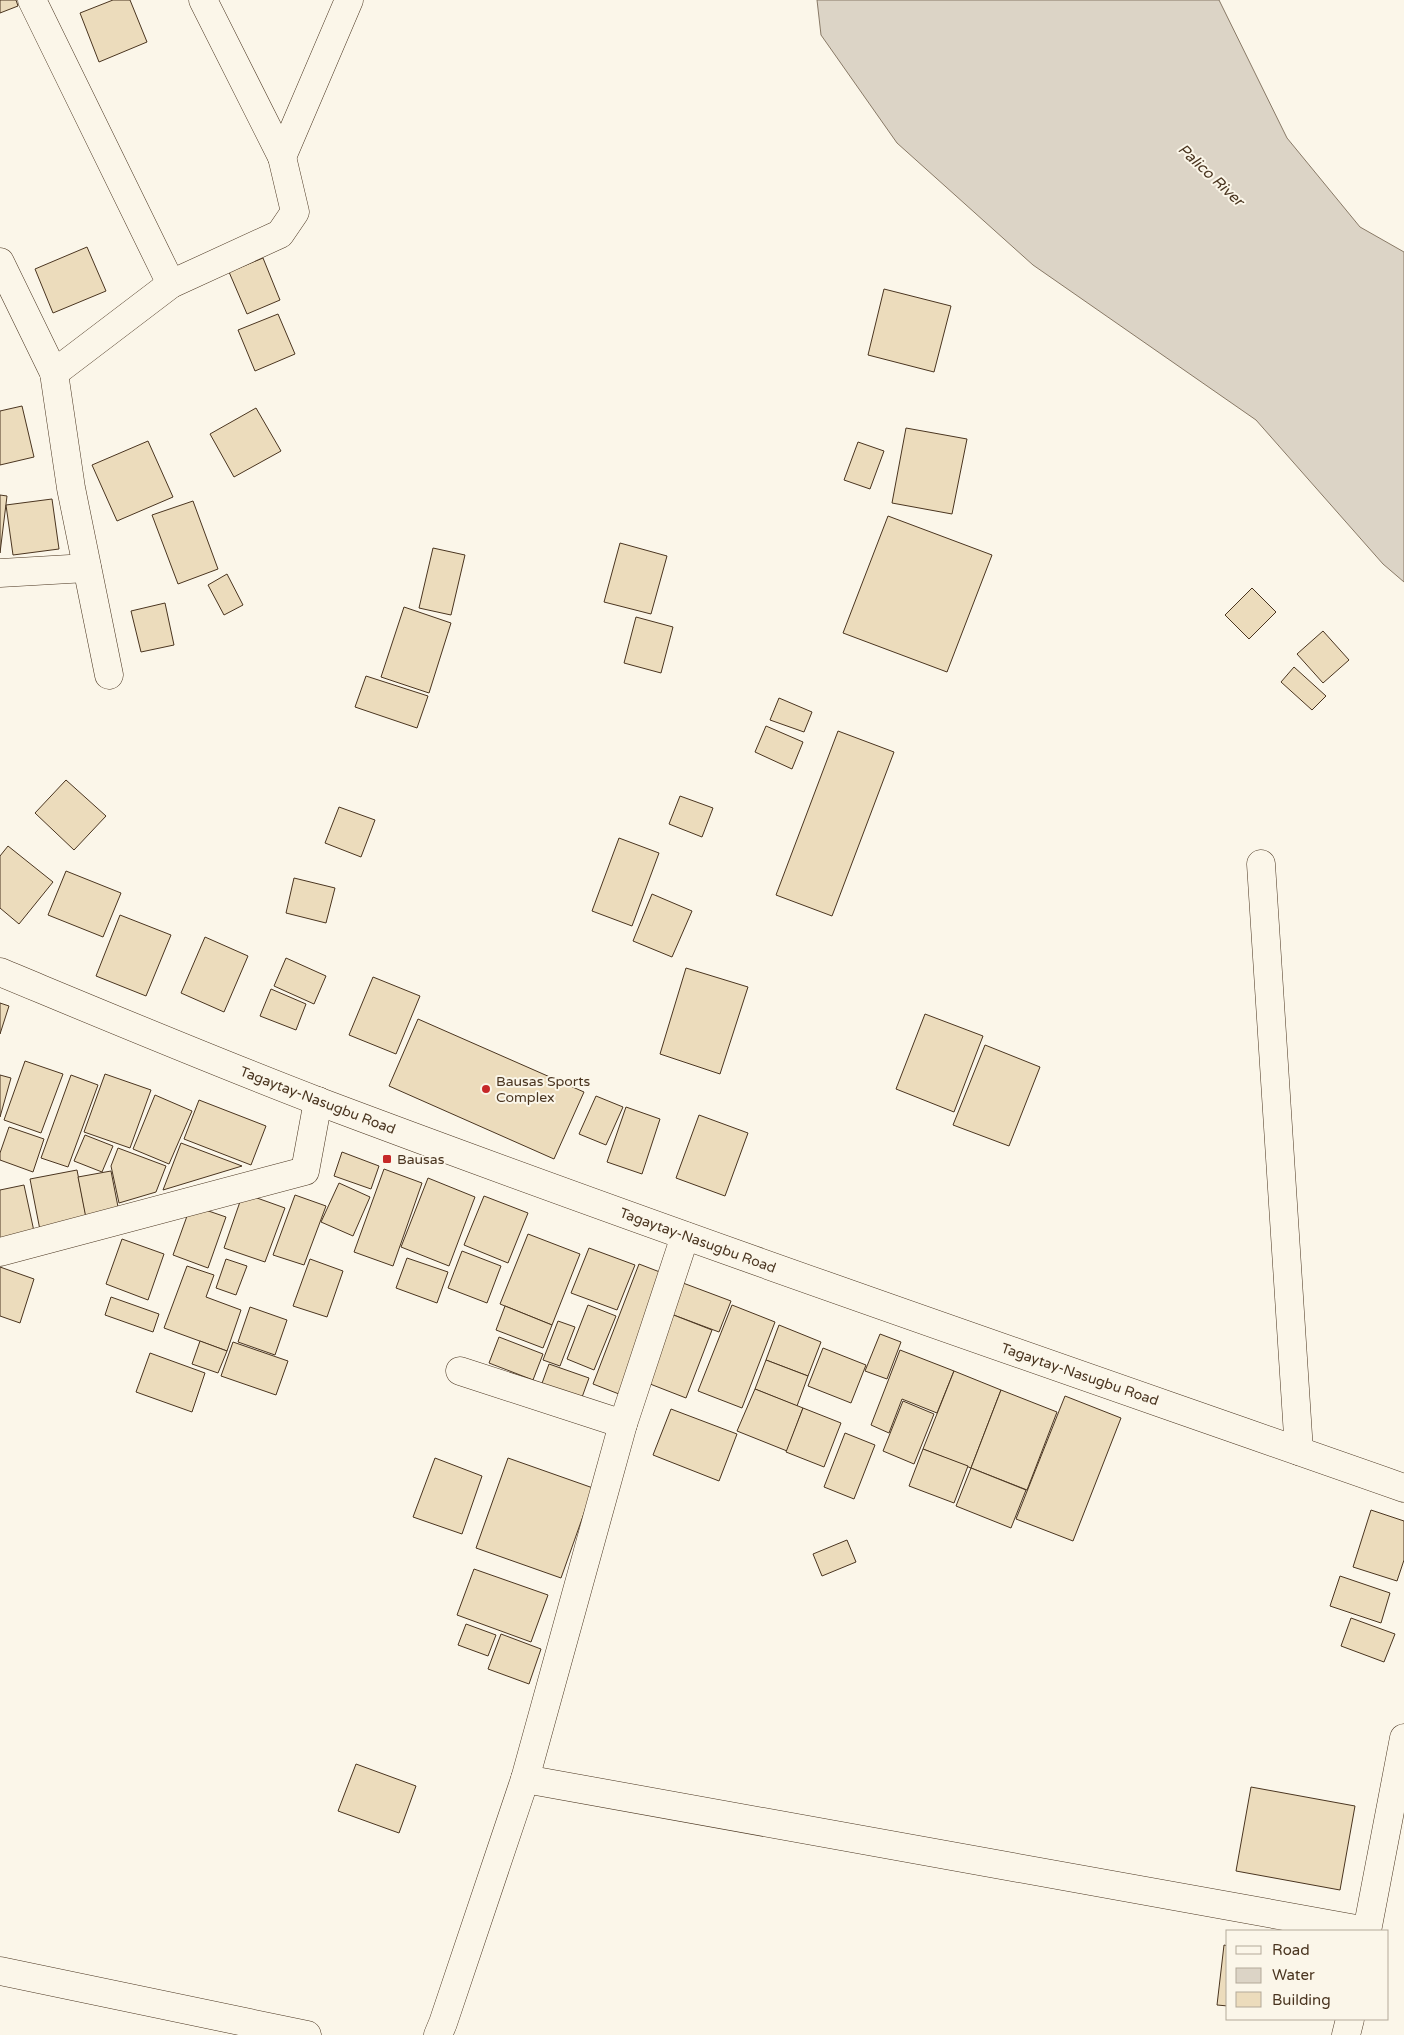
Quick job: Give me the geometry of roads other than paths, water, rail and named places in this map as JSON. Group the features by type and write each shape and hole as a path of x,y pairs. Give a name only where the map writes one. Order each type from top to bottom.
{"street":[{"path":"32,0 171,284"},
{"path":"54,373 171,284 280,234 295,212 282,157 203,0"},
{"path":"282,157 349,0"},
{"path":"0,262 54,373 71,488 109,675"},
{"path":"0,573 87,568"},
{"path":"1261,864 1299,1451"},
{"name":"Tagaytay-Nasugbu Road","path":"0,972 318,1101 685,1236 1404,1488"},
{"path":"0,1252 305,1171 318,1101"},
{"path":"438,2035 444,2023 525,1779 623,1424 685,1236"},
{"path":"460,1370 623,1424"},
{"path":"1366,1930 1404,1738"},
{"path":"525,1779 1360,1930"},
{"path":"0,1971 306,2035"},
{"path":"1346,2035 1350,2020"}],"water":[{"name":"Palico River","path":"817,0 1219,0 1287,138 1360,227 1404,252 1404,582 1383,564 1256,420 1033,265 897,143 821,35"}],"place":[{"name":"Bausas Sports Complex","path":"486,1089"},
{"name":"Bausas","path":"387,1159"}]}
